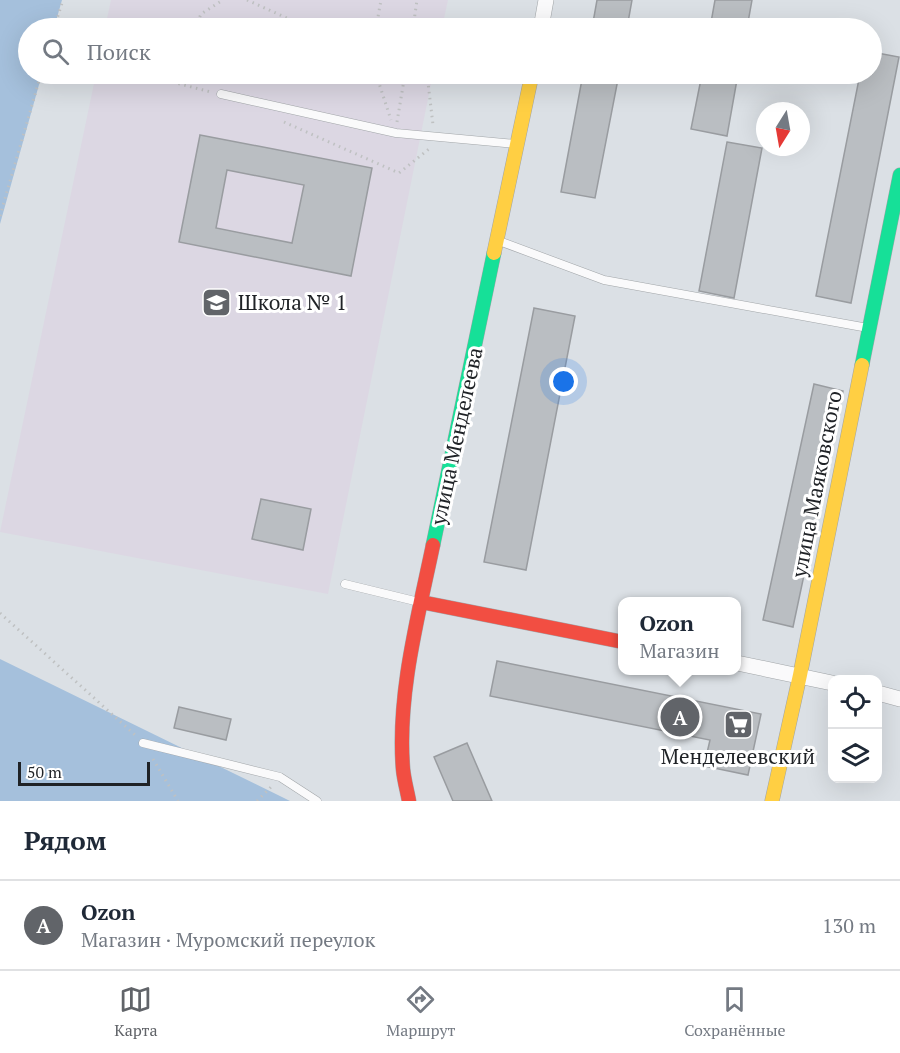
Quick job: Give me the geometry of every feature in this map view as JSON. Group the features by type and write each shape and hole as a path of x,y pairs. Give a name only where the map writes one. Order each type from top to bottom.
{"street":[{"path":"543,18 546,0"},
{"name":"улица Менделеева","path":"409,801 403,769 403,729 409,668 530,84"},
{"name":"улица Маяковского","path":"772,801 800,675 900,175"},
{"path":"421,602 618,641"},
{"path":"741,664 828,682"},
{"path":"882,694 900,699"}],"lane":[{"path":"221,94 396,133 518,144"},
{"path":"497,241 604,280 869,328"},
{"path":"345,584 421,602"},
{"path":"143,743 280,777 317,801"}],"path":[{"path":"57,18 63,0"},
{"path":"199,18 201,14 223,0"},
{"path":"247,0 287,18"},
{"path":"378,18 381,0"},
{"path":"414,18 417,0"},
{"path":"0,216 38,84"},
{"path":"184,84 221,94"},
{"path":"379,84 396,133"},
{"path":"396,133 403,84"},
{"path":"0,613 143,743 178,801"},
{"path":"257,801 280,777"}],"shaded area":[{"path":"0,0 62,0 57,18 18,18 18,84 39,84 0,224"},
{"path":"111,0 448,0 444,18 107,18"},
{"name":"Школа № 1","path":"94,84 431,84 328,594 0,532"},
{"path":"0,659 284,798 290,801 0,801"}],"building":[{"path":"597,0 632,0 629,18 594,18"},
{"path":"715,0 752,0 749,18 712,18"},
{"path":"882,54 899,57 851,303 816,296 858,84 882,84"},
{"path":"581,84 617,84 595,198 561,192"},
{"path":"700,84 736,84 727,136 691,129"},
{"path":"200,135 372,168 351,276 179,242","holes":["227,170 304,185 292,243 216,228"]},
{"path":"727,142 756,147 756,156 761,156 734,298 699,291"},
{"path":"534,308 575,316 526,570 484,562"},
{"path":"814,384 843,391 793,627 763,620"},
{"path":"261,499 311,509 303,550 252,539"},
{"path":"497,661 761,714 748,775 704,766 710,740 490,696"},
{"path":"179,707 231,719 226,740 174,728"},
{"path":"467,743 492,801 453,801 434,757"}],"traffic: fast":[{"path":"862,365 900,175"},
{"path":"433,545 494,253"}],"traffic: slow":[{"path":"494,253 530,84"},
{"path":"772,801 800,675 862,365"}],"traffic: jam":[{"path":"409,801 403,769 403,713 410,656 433,545"},
{"path":"421,602 618,641"}],"place":[{"name":"Школа № 1","path":"217,302"},
{"name":"Ozon","path":"680,717"},
{"name":"Менделеевский","path":"738,725"}]}
